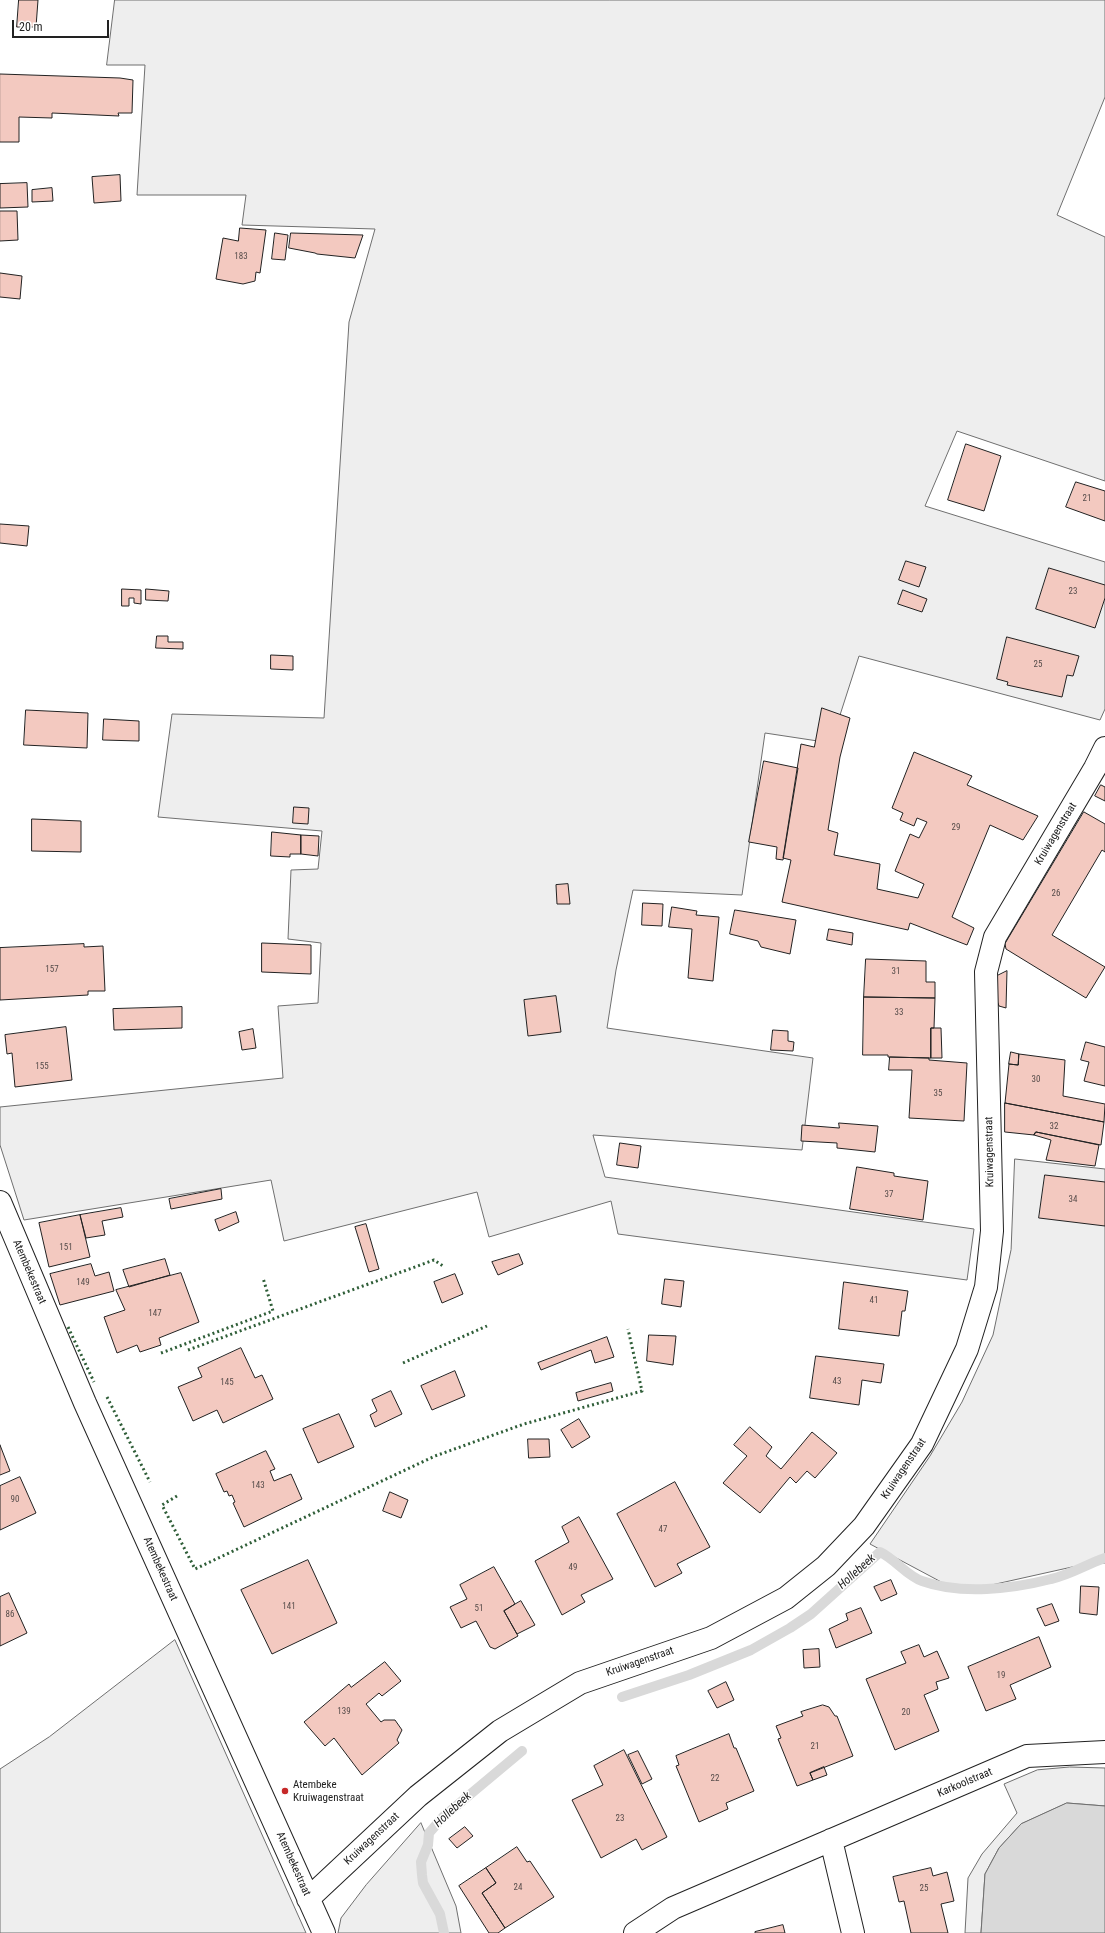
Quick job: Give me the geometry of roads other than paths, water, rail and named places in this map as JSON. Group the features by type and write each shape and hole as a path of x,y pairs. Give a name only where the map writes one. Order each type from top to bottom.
{"street":[{"name":"Kruiwagenstraat","path":"308,1899 418,1796 500,1731 580,1683 711,1638 786,1598 826,1566 864,1526 922,1444 967,1348 986,1287 992,1231 986,972 995,937 1096,768 1105,748"},
{"name":"Atembekestraat","path":"0,1202 85,1402 324,1933"},
{"name":"Karkoolstraat","path":"635,1933 673,1908 1027,1756 1105,1752"},
{"path":"831,1840 853,1933"}],"waterway":[{"name":"Hollebeek","path":"622,1697 689,1675 751,1650 790,1628 811,1614 880,1552 917,1579 937,1585 970,1589 1003,1588 1036,1583 1065,1575 1105,1558"},
{"name":"Hollebeek","path":"444,1933 440,1914 423,1883 421,1862 428,1845 429,1833 443,1817 522,1751"}],"place":[{"name":"Atembeke Kruiwagenstraat","path":"285,1791"}]}
